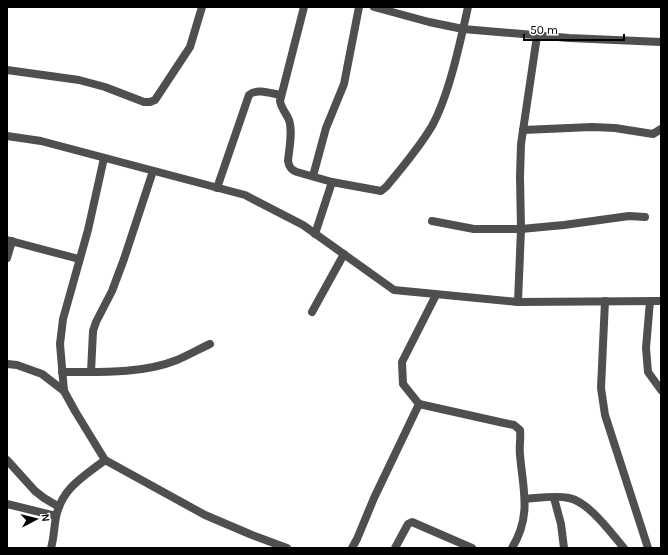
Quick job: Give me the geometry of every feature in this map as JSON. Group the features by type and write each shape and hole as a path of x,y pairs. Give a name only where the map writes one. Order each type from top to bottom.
{"street":[{"path":"7,70 78,80 105,87 144,102 150,102 155,100 190,47 202,7"},
{"path":"304,7 280,95 281,107 286,115 290,127 289,166 292,170 332,182 381,191 386,188 432,126 449,80 468,7"},
{"path":"314,176 326,128 344,84 359,7"},
{"path":"374,7 429,22 463,29 537,36 661,42"},
{"path":"405,16 407,7"},
{"path":"518,302 522,229 520,177 523,130 537,36"},
{"path":"217,188 249,95 258,91 280,95"},
{"path":"523,130 592,127 615,128 653,134 661,129"},
{"path":"7,136 42,141 245,195 303,225 394,290 518,302 661,301"},
{"path":"104,158 88,230 63,319 60,344 64,391 105,460 205,515 287,548"},
{"path":"91,372 93,331 112,291 124,259 153,170"},
{"path":"316,234 332,182"},
{"path":"432,221 474,229 522,229 629,216 645,217"},
{"path":"7,258 10,241 79,259"},
{"path":"312,312 344,254"},
{"path":"436,295 402,362 403,384 419,404 504,423 514,426 520,430 520,453 525,499 524,515 518,537 512,548"},
{"path":"605,301 601,388 605,415 648,548"},
{"path":"650,301 646,348 648,372 661,390"},
{"path":"62,372 130,370 155,366 177,360 210,344"},
{"path":"7,364 17,365 42,374 64,391"},
{"path":"352,548 419,404"},
{"path":"7,460 35,491 60,507"},
{"path":"51,548 56,516 64,495 73,485 105,460"},
{"path":"554,498 561,524 564,548"},
{"path":"525,499 570,498 579,502 589,510 624,548"},
{"path":"7,504 56,516"},
{"path":"395,548 408,524 412,522 472,548"}]}
